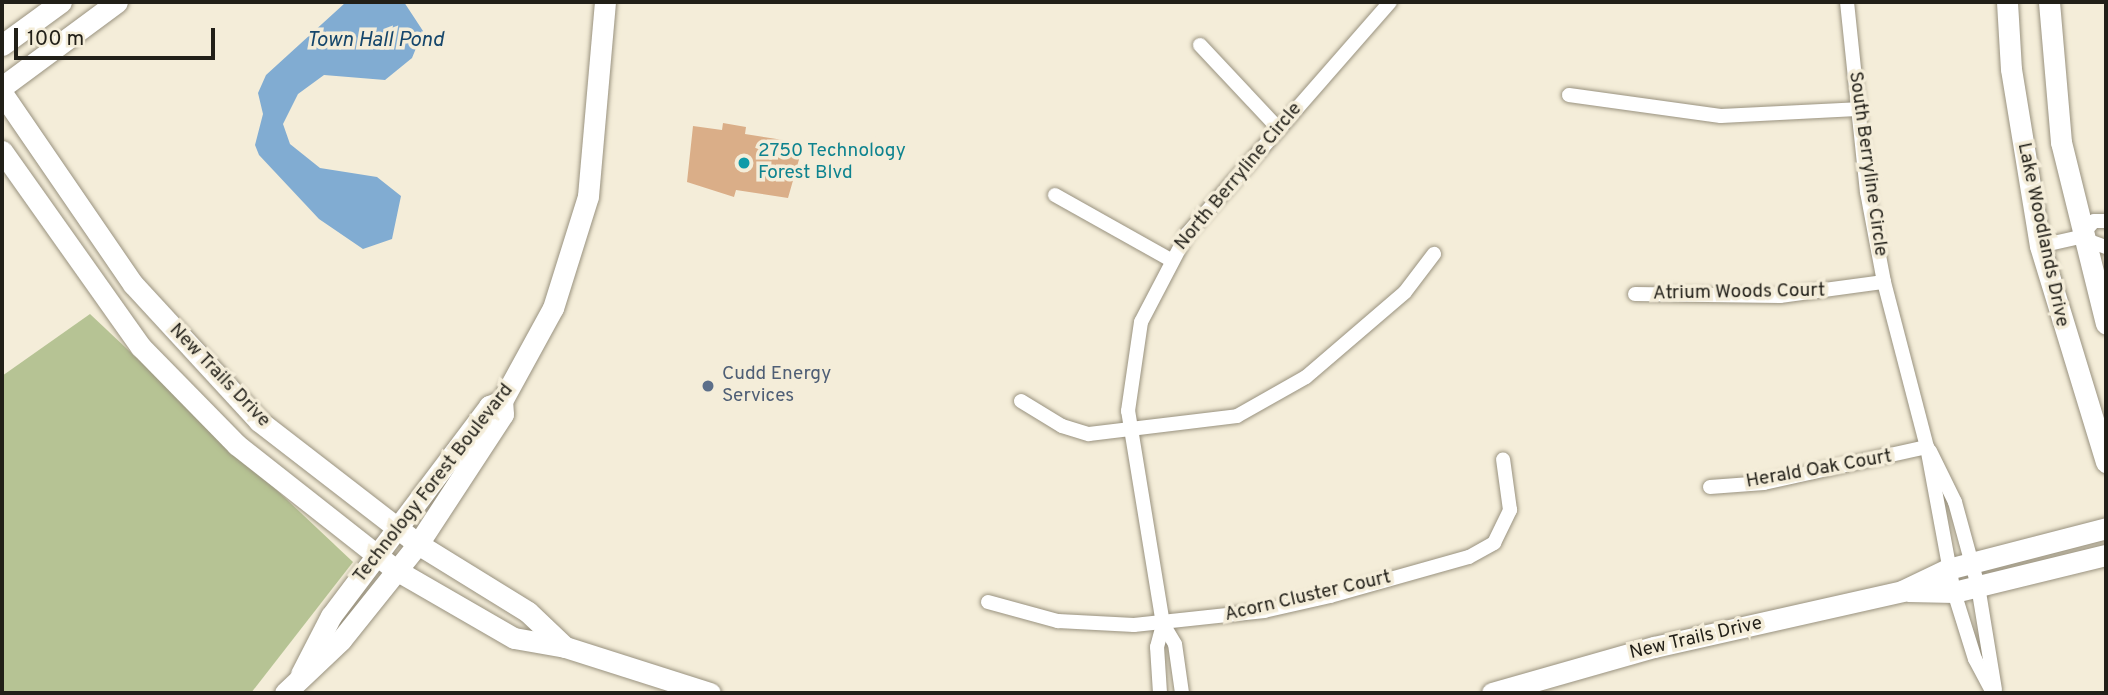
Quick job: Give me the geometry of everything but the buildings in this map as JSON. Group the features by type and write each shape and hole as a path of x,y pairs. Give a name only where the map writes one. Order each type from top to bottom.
{"street":[{"path":"2,45 61,2"},
{"path":"2,87 117,2"},
{"name":"Technology Forest Boulevard","path":"285,693 301,674 341,640 418,544 503,414 502,401 553,308 579,238 605,2"},
{"name":"North Berryline Circle","path":"1182,693 1175,644 1163,624 1130,432 1132,355 1171,260 1278,128 1390,2"},
{"name":"South Berryline Circle","path":"1847,2 1857,109 1884,282 1927,447 1954,592 1975,659 1994,693"},
{"name":"Lake Woodlands Drive","path":"2007,2 2011,69 2040,246 2106,462"},
{"name":"Lake Woodlands Drive","path":"2049,2 2061,142 2080,237 2106,324"},
{"path":"1199,45 1278,128"},
{"name":"New Trails Drive","path":"2,93 162,317 258,421 418,544 527,612 565,647"},
{"path":"1569,95 1721,116 1857,109"},
{"name":"New Trails Drive","path":"2,151 141,347 237,445 396,570 514,638 565,647 710,693"},
{"path":"1055,195 1171,260"},
{"path":"2080,237 2094,221 2106,221"},
{"path":"2040,246 2080,237 2106,247"},
{"path":"1021,401 1062,426 1089,433 1204,425 1264,405 1306,377 1405,292 1434,254"},
{"name":"Atrium Woods Court","path":"1635,294 1780,296 1884,282"},
{"path":"141,347 162,317"},
{"path":"141,347 178,335"},
{"name":"Technology Forest Boulevard","path":"301,674 331,616 400,531 489,406 502,401"},
{"name":"South Berryline Circle","path":"1927,447 1955,502 1972,563 1994,693"},
{"name":"Herald Oak Court","path":"1710,487 1764,483 1927,447"},
{"name":"Acorn Cluster Court","path":"988,602 1058,621 1163,624 1264,611 1469,557 1494,543 1504,528 1511,486 1503,459"},
{"name":"New Trails Drive","path":"1492,693 1654,648 1902,591 1948,569 2106,528"},
{"name":"New Trails Drive","path":"1902,591 1954,592 2106,555"},
{"name":"North Berryline Circle","path":"1160,693 1157,647 1163,624"}],"green space":[{"path":"90,314 353,562 251,693 2,693 2,376"}],"water":[{"name":"Town Hall Pond","path":"404,2 423,31 412,58 385,80 324,75 298,94 283,124 290,144 320,168 377,177 401,196 392,239 363,249 319,219 259,155 255,145 263,114 258,93 266,75 345,3"}],"place":[{"name":"2750 Technology Forest Blvd","path":"744,163"},
{"name":"Cudd Energy Services","path":"708,386"}]}
